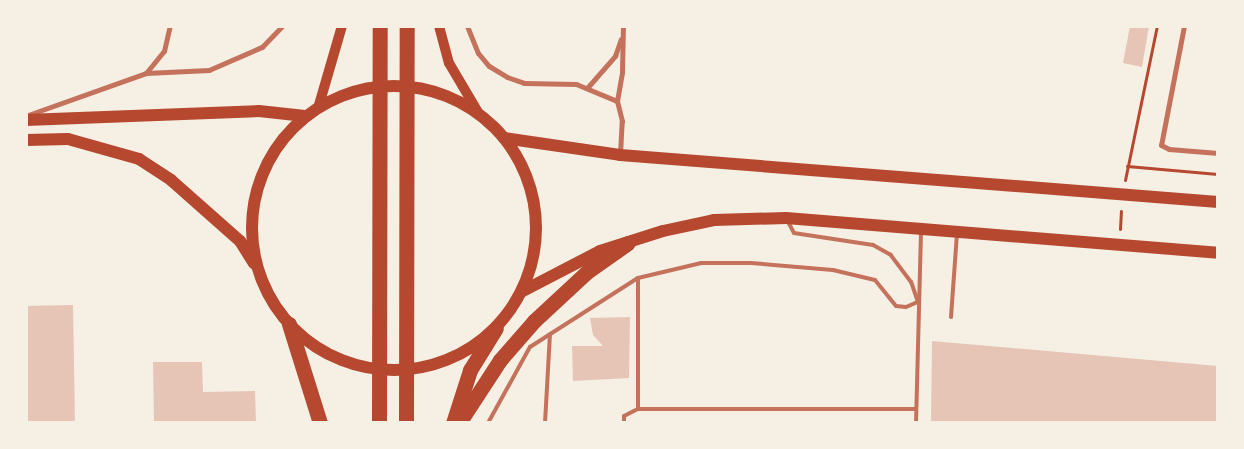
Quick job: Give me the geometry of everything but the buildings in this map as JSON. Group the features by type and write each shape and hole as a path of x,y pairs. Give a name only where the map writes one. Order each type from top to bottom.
{"highway":[{"path":"379,423 380,26"},
{"path":"406,423 407,26"},
{"path":"459,423 500,360 534,320 587,272 628,243"},
{"path":"288,324 320,423"},
{"path":"453,423 470,370 496,328"}],"main road":[{"path":"318,106 342,26"},
{"path":"439,26 449,63 479,114"},
{"path":"26,140 68,139 139,159 172,180 240,241 257,267 269,298 288,324 314,346 343,362 380,370 418,369 454,358 496,328 521,292 534,254 535,213 525,173 504,138 479,114 451,98 422,88 399,86 361,89 318,106 305,116 282,140 264,168 254,200 252,226 257,267"},
{"path":"26,118 259,111 305,116"},
{"path":"504,138 620,155 1218,202"},
{"path":"521,292 600,251 714,220 786,218 921,231 1218,254"}],"street":[{"path":"146,73 164,51 170,26"},
{"path":"26,118 146,73 209,70 262,47 282,26"},
{"path":"467,26 478,53 489,66 507,77 524,83 576,84 617,101"},
{"path":"620,155 622,121 617,101 623,26"},
{"path":"1184,26 1161,145 1169,149 1218,153"},
{"path":"587,88 615,56 623,34"}],"lane":[{"path":"786,218 794,233 872,245 891,255 911,282 918,302"},
{"path":"916,423 921,231"},
{"path":"951,317 957,234"},
{"path":"488,423 530,347 638,278 701,263 751,263 833,270 875,280 896,306 906,307 918,302"},
{"path":"638,278 638,409"},
{"path":"546,423 550,334"},
{"path":"624,423 624,416 638,409 916,409"}],"path":[{"path":"1157,26 1128,166 1218,174"},
{"path":"1119,245 1122,193"}]}
